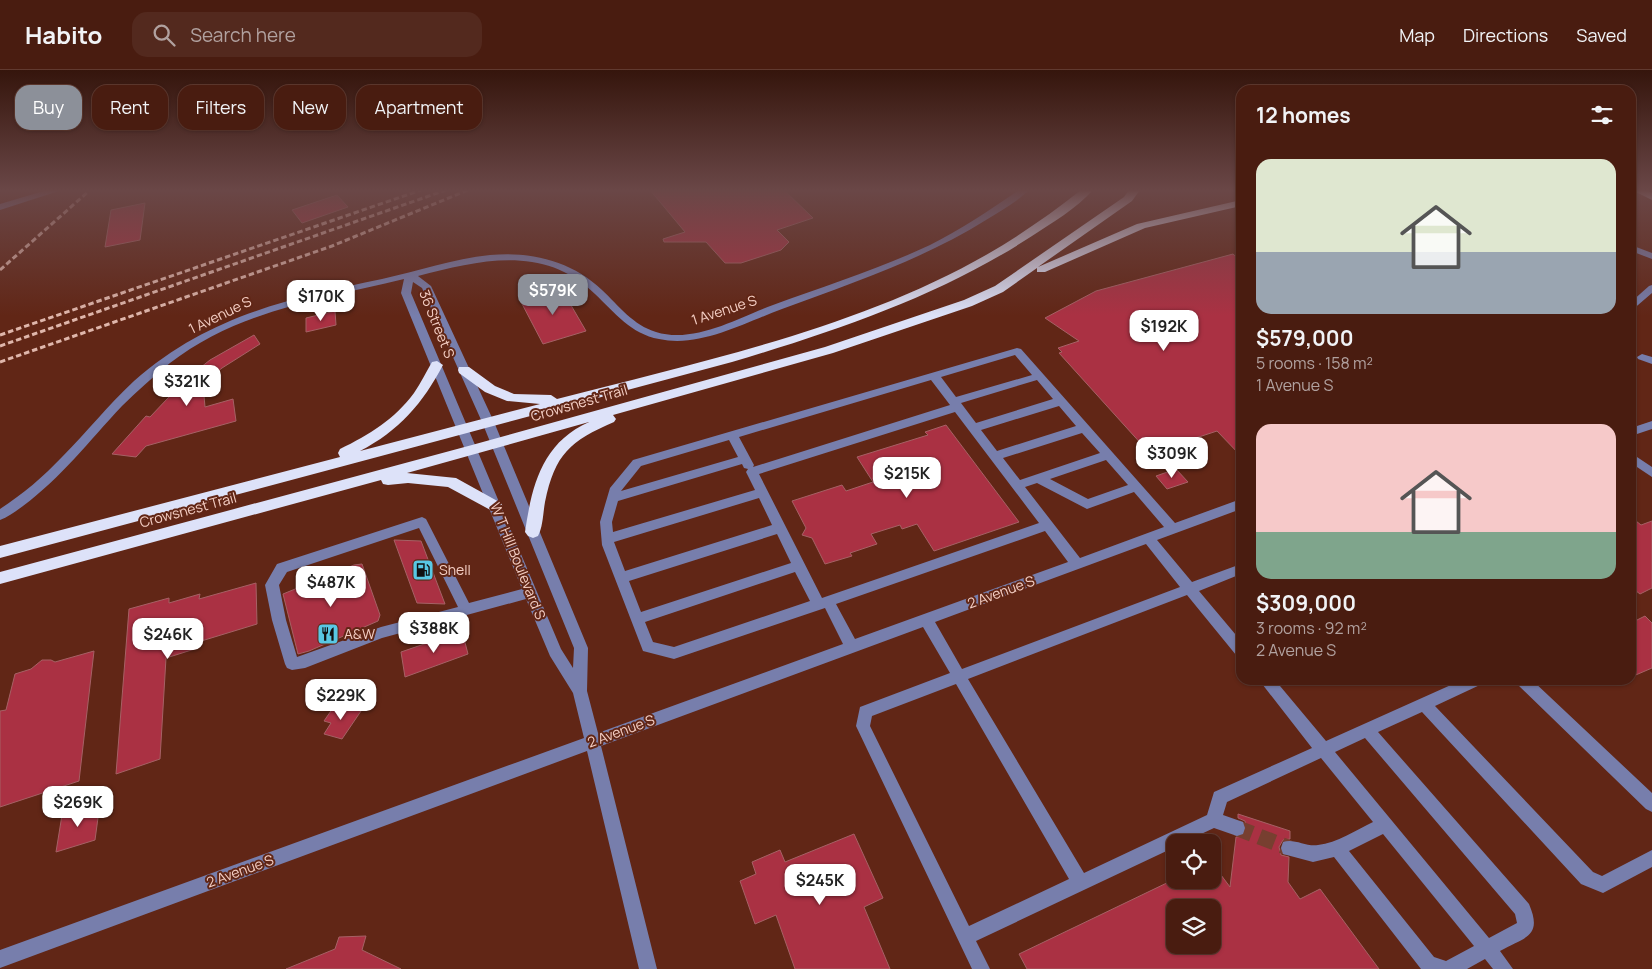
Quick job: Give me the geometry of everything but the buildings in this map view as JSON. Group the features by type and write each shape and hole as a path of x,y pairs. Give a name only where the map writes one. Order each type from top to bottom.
{"highway":[{"name":"Crowsnest Trail","path":"0,552 796,339 901,300 979,265 1031,232"},
{"name":"Crowsnest Trail","path":"0,578 472,450 829,350 968,303 999,289 1083,232"},
{"path":"999,289 1125,232"},
{"path":"279,477 339,456 376,437 408,412 428,383 437,365"},
{"path":"464,370 490,389 512,398 547,401 590,395"},
{"path":"533,532 537,502 547,472 565,443 639,403"},
{"path":"351,483 408,478 451,482 496,507"}],"street":[{"name":"1 Avenue S","path":"0,515 27,497 55,472 136,385 175,354 232,322 268,308 490,258 520,258 546,261 581,277 624,320 640,329 656,336 680,337 706,333 816,294 921,253 959,232"},
{"path":"1636,250 1652,256"},
{"name":"36 Street S","path":"464,428 406,293 410,275 426,286 496,443"},
{"path":"1636,303 1652,288"},
{"path":"1048,525 674,653 648,647 621,578 608,539 606,522 616,488 637,463 1017,351 1173,529"},
{"path":"934,376 1077,564"},
{"path":"752,472 1039,376"},
{"path":"974,428 1060,401"},
{"path":"1636,430 1652,425"},
{"name":"W T Hill Boulevard S","path":"464,428 555,652 580,691"},
{"path":"995,456 1084,428"},
{"path":"732,435 799,566 852,647"},
{"name":"W T Hill Boulevard S","path":"496,443 580,648 580,691 648,969"},
{"path":"1018,486 1108,454"},
{"path":"613,498 745,459"},
{"path":"1636,461 1652,473"},
{"path":"1038,478 1087,504 1136,487"},
{"path":"608,539 762,492"},
{"name":"2 Avenue S","path":"0,959 1236,506"},
{"path":"466,610 422,522 282,568 272,585 279,620 292,664 304,662 381,632 466,610 531,592"},
{"path":"621,578 780,528"},
{"path":"1148,538 1236,644"},
{"path":"637,620 799,566"},
{"path":"981,969 863,726 865,712 1236,571"},
{"path":"926,620 1080,882"},
{"path":"1270,685 1504,969"},
{"path":"1214,820 1220,797 1466,685"},
{"path":"1527,685 1652,804"},
{"path":"1424,704 1587,878 1603,884 1652,858"},
{"path":"1367,730 1523,910 1526,927 1449,969"},
{"path":"965,937 1214,820 1237,828"},
{"path":"1289,848 1303,853 1318,855 1384,825"},
{"path":"1337,848 1428,964 1444,969"}],"tunnel":[{"path":"1237,828 1289,848"}],"railway":[{"path":"0,270 43,232"},
{"path":"0,335 299,232"},
{"path":"0,346 326,232"},
{"path":"0,362 332,246 366,232"}],"place":[{"name":"Shell","path":"423,570"},
{"name":"A&W","path":"328,634"}]}
